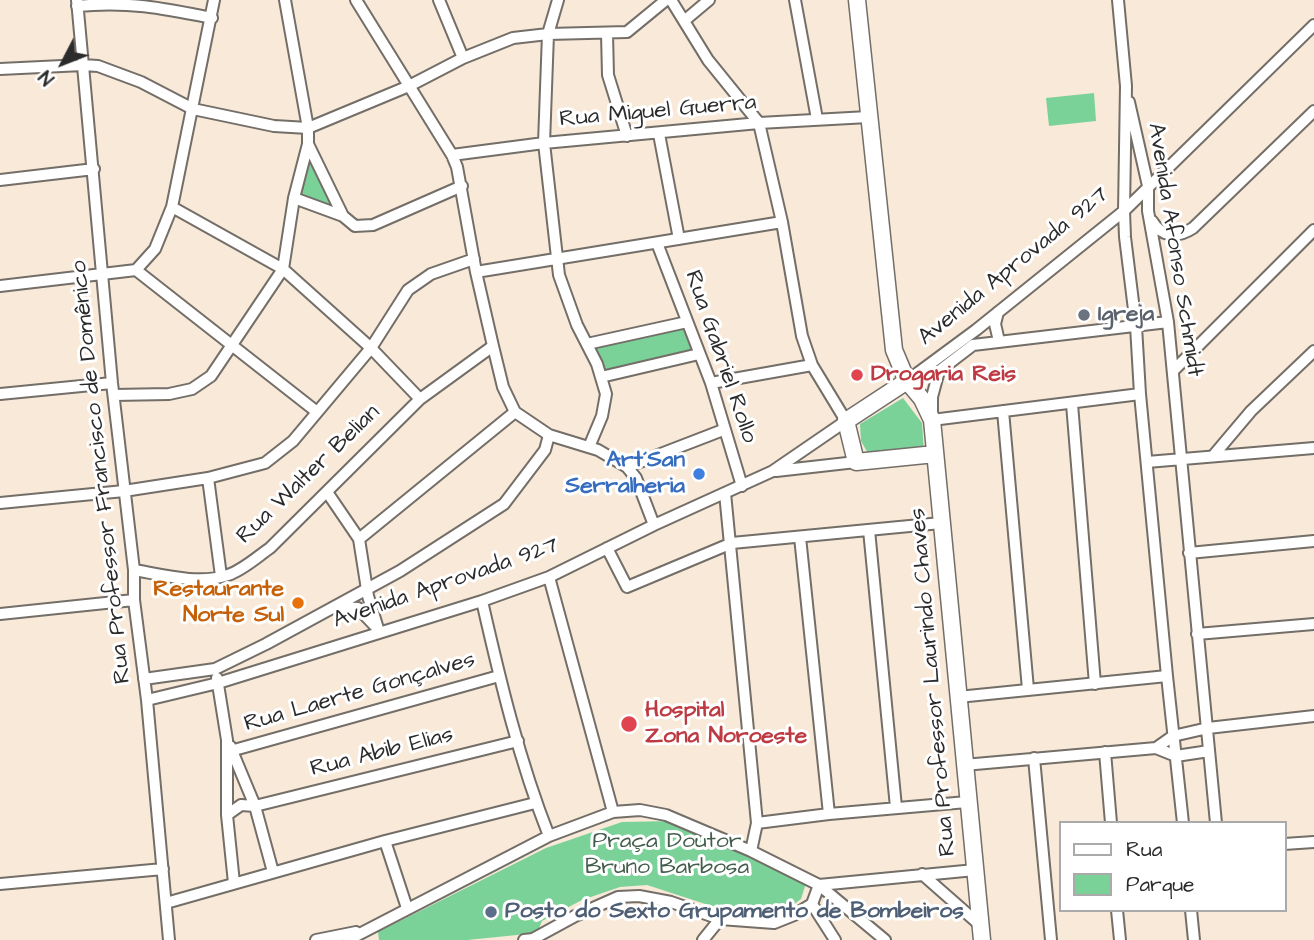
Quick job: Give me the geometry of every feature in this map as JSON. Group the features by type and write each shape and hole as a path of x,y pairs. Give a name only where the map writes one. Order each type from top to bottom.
{"street":[{"path":"0,286 136,270 155,249 172,207 214,0"},
{"path":"0,394 113,389 169,394 192,389 211,376 283,269 294,198 308,144 308,128 285,0"},
{"path":"356,0 452,155 462,186 475,272 503,387 516,412 549,435 589,447 627,467 636,478 654,525"},
{"path":"439,0 464,58"},
{"path":"558,0 548,34 544,143 559,275 606,394 602,416 589,447"},
{"path":"0,69 97,66 116,72 193,108 274,126 308,128 409,86 464,58 513,38 548,34 627,32 668,0 708,60 759,123 782,222 802,336 811,365 846,421 856,462"},
{"path":"684,21 709,0"},
{"path":"795,0 817,119"},
{"path":"857,0 894,351 907,381 922,399 932,420"},
{"path":"1118,0 1126,86"},
{"path":"77,3 144,5 212,18"},
{"name":"Rua Professor Francisco de Domênico","path":"77,3 94,169 101,274 134,570 134,600 147,700 169,940"},
{"name":"Avenida Aprovada 927","path":"147,700 218,683 482,601 549,577 773,471 891,393 1124,211 1314,25"},
{"path":"607,34 608,75 627,136"},
{"name":"Avenida Afonso Schmidt","path":"1126,86 1148,186 1148,211 1168,321 1216,821"},
{"name":"Avenida Afonso Schmidt","path":"1126,86 1124,211 1183,821"},
{"path":"1148,211 1158,230 1176,236 1185,234 1313,114"},
{"name":"Rua Miguel Guerra","path":"452,155 544,143 759,123 868,117"},
{"path":"659,134 680,239"},
{"path":"308,144 343,216"},
{"path":"0,180 94,169"},
{"path":"294,198 343,216 355,226 373,225 462,186"},
{"path":"172,207 283,269 370,348 420,398"},
{"path":"475,272 782,222"},
{"path":"1173,371 1314,230"},
{"name":"Rua Gabriel Rollo","path":"657,243 710,383 742,486"},
{"path":"0,503 124,491 208,478 265,463 293,441 370,348 408,290 431,274 474,259"},
{"path":"136,270 317,412"},
{"path":"998,312 995,324 999,341"},
{"path":"932,420 932,397 939,371 973,345 1168,321"},
{"path":"587,344 687,322"},
{"name":"Rua Walter Belian","path":"134,570 206,579 228,575 270,548 420,398 493,346"},
{"path":"1213,456 1251,411 1314,351"},
{"path":"601,377 699,354"},
{"path":"710,383 811,365"},
{"path":"932,420 1140,394"},
{"path":"1072,404 1095,684"},
{"path":"1003,411 1028,689"},
{"path":"359,539 516,412"},
{"name":"Rua Professor Laurindo Chaves","path":"932,420 981,932"},
{"path":"627,467 723,430"},
{"path":"144,679 215,669 267,644 400,571 504,504 545,450 549,435"},
{"path":"1147,462 1314,448"},
{"path":"773,471 935,454"},
{"path":"208,478 221,576"},
{"path":"327,492 359,539 367,589 379,631"},
{"path":"725,493 732,543 757,823 751,851"},
{"path":"607,548 627,587 732,543 941,523"},
{"path":"869,530 896,807"},
{"path":"800,537 829,814"},
{"path":"1189,553 1314,541"},
{"path":"549,577 613,812"},
{"path":"0,614 134,600"},
{"path":"482,601 499,676 535,803 549,836"},
{"path":"333,607 358,608 379,631"},
{"path":"1197,634 1314,624"},
{"path":"215,669 229,747 227,815 234,883"},
{"name":"Rua Laerte Gonçalves","path":"229,747 499,676"},
{"path":"958,697 1167,676"},
{"path":"1156,748 1173,736 1208,728 1314,716"},
{"name":"Rua Abib Elias","path":"227,815 241,805 256,806 518,741"},
{"path":"229,747 256,806 273,872"},
{"path":"964,765 1156,748 1176,756 1209,751"},
{"path":"1105,752 1111,821"},
{"path":"1034,758 1051,940"},
{"path":"757,823 967,802"},
{"path":"166,902 385,841 535,803"},
{"path":"348,940 370,935 407,908 549,836 613,812 640,810 666,814 819,884 886,940"},
{"path":"385,841 407,908"},
{"path":"1286,844 1314,842"},
{"path":"0,884 163,869"},
{"path":"819,884 975,870"},
{"path":"922,874 981,932"},
{"path":"530,940 618,897 639,896 671,902 720,919 774,923 812,904 819,884"},
{"path":"812,904 835,940"},
{"path":"1117,912 1120,940"},
{"path":"1191,912 1194,940"},
{"path":"704,940 720,919"},
{"path":"316,940 370,935"}],"green space":[{"path":"1094,93 1096,121 1049,126 1046,98"},
{"path":"308,155 334,205 332,207 300,193"},
{"path":"688,326 697,353 603,374 587,344"},
{"path":"903,398 922,423 924,452 870,457 861,441 860,424"},
{"name":"Praça Doutor Bruno Barbosa","path":"675,821 806,883 801,899 790,907 771,914 733,913 647,885 620,887 582,900 542,921 537,933 467,940 379,940 378,932 546,848 622,822"}],"place":[{"name":"Igreja","path":"1084,315"},
{"name":"Drogaria Reis","path":"857,375"},
{"name":"Art´San Serralheria","path":"699,474"},
{"name":"Restaurante Norte Sul","path":"298,603"},
{"name":"Hospital Zona Noroeste","path":"629,724"},
{"name":"Posto do Sexto Grupamento de Bombeiros","path":"491,912"}]}
